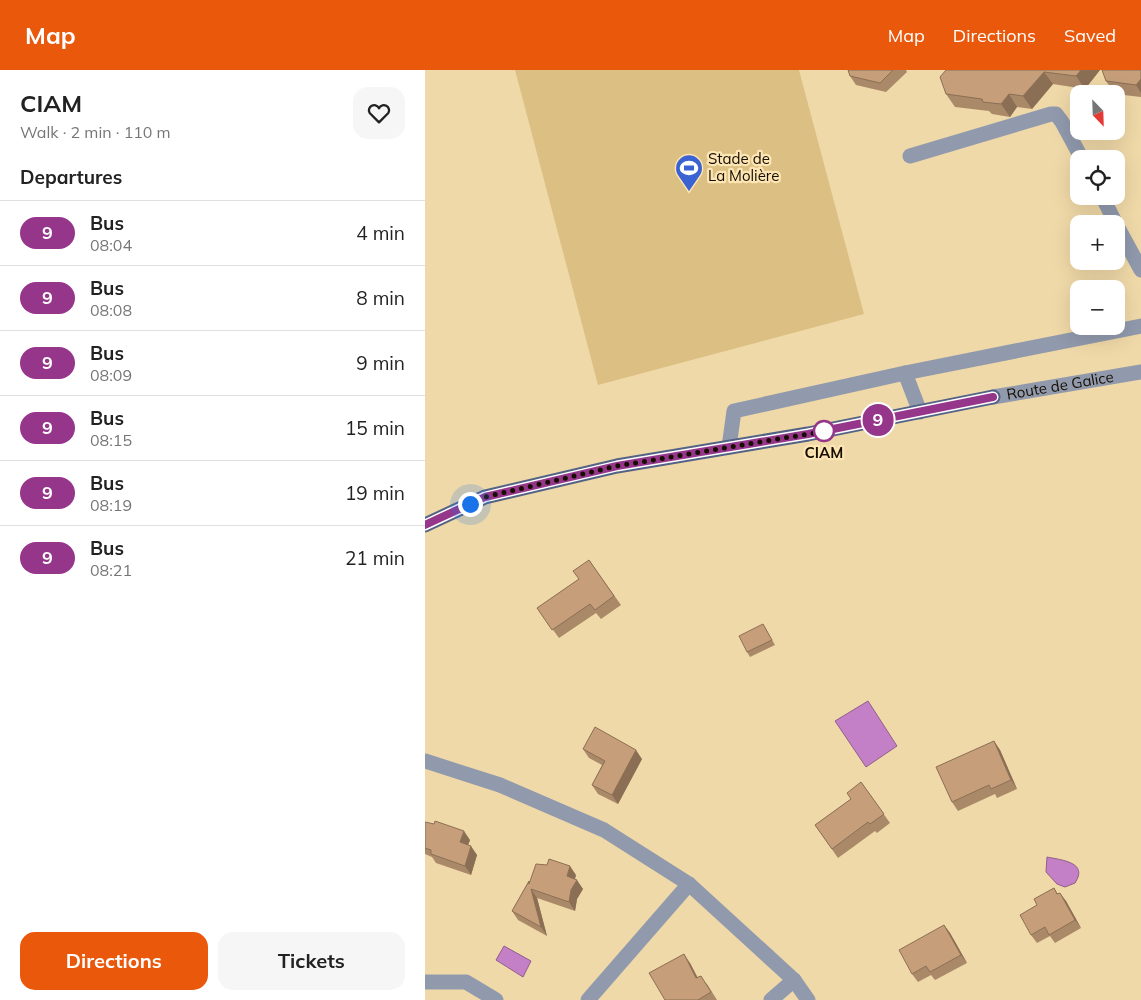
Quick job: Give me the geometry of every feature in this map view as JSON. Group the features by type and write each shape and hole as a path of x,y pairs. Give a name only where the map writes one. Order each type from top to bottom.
{"main road":[{"name":"Route de Galice","path":"425,525 485,497 617,466 808,434 993,397"}],"street":[{"path":"910,156 1051,114 1056,114 1062,122 1076,150"},
{"path":"1125,241 1141,270"},
{"path":"729,448 734,411 905,373 1141,326"},
{"name":"Route de Galice","path":"993,397 1141,372"},
{"path":"905,373 920,412"},
{"path":"425,761 500,785 604,830 689,884 793,980 808,1000"},
{"path":"588,1000 689,884"},
{"path":"771,1000 793,980"},
{"path":"425,982 466,982 496,1000"}],"shaded area":[{"name":"Stade de La Molière","path":"515,70 799,70 864,314 598,385"},
{"path":"868,701 897,746 866,767 835,721"},
{"path":"1047,857 1066,861 1076,866 1079,871 1075,883 1065,887 1057,884 1046,872"},
{"path":"504,946 531,961 523,977 496,960"}],"building":[{"path":"848,70 893,70 880,83 850,76"},
{"path":"946,70 1081,70 1076,76 1044,72 1023,96 1009,94 1001,104 983,102 982,99 946,94 940,77"},
{"path":"1102,70 1141,70 1141,79 1136,85 1106,81"},
{"path":"589,560 614,596 595,610 590,604 552,630 537,608 579,579 573,571"},
{"path":"763,624 772,640 747,652 739,636"},
{"path":"595,727 636,750 612,795 592,785 605,761 583,749"},
{"path":"994,741 1011,780 991,789 989,785 952,802 936,767"},
{"path":"861,782 884,814 870,824 868,822 832,849 815,825 851,799 847,793"},
{"path":"435,821 464,831 460,842 471,846 465,866 431,854 431,850 425,848 425,822 434,824"},
{"path":"549,859 570,866 567,876 577,880 571,890 569,902 531,889 541,927 512,911 529,881 529,884 536,864 547,865"},
{"path":"1054,888 1057,894 1060,893 1075,920 1049,935 1045,927 1031,935 1020,915 1037,905 1034,899"},
{"path":"944,925 961,955 930,972 926,966 912,974 899,950"},
{"path":"684,954 696,978 701,976 711,992 698,1000 665,1000 649,973"}],"bus line":[{"name":"9","path":"425,525 485,497 617,466 808,434 993,397"}],"place":[{"name":"Stade de La Molière","path":"689,192"},
{"name":"CIAM","path":"824,431"}],"route":[{"path":"470,504 485,497 617,466 826,431 824,431"}]}
